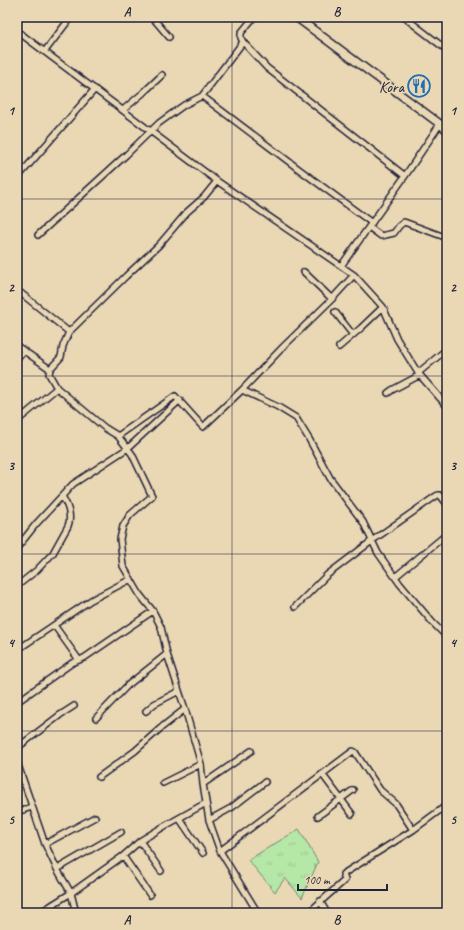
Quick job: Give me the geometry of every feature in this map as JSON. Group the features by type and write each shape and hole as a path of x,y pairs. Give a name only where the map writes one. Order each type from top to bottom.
{"main road":[{"path":"296,17 444,125 447,130"}],"street":[{"path":"45,51 71,17"},
{"path":"152,17 169,37"},
{"path":"254,17 241,33 241,38 267,68 405,176"},
{"path":"404,17 447,50"},
{"path":"17,30 150,132 217,181 354,275 382,307 397,339 419,374 447,406"},
{"path":"38,235 159,123 171,113 202,96 243,42"},
{"path":"123,110 143,94 162,75"},
{"path":"18,177 95,89"},
{"path":"202,96 371,225 381,236 394,233 404,222 447,237"},
{"path":"341,266 405,176 444,125"},
{"path":"217,181 204,197 187,212 159,245 68,332 61,357 50,369 49,374 57,388 105,428 118,436 132,454 152,496 130,515 124,526 120,539 123,566 140,595 153,611 161,627 167,654 201,764 209,820 220,851 258,913"},
{"path":"304,272 332,299"},
{"path":"118,436 174,396 180,400 203,427 242,390 354,275"},
{"path":"17,290 68,332"},
{"path":"339,347 382,307"},
{"path":"335,312 353,335"},
{"path":"17,346 50,369"},
{"path":"388,393 419,374 447,349"},
{"path":"17,358 24,351"},
{"path":"17,421 57,388"},
{"path":"242,390 278,407 296,418 330,478 363,522 378,553 395,577 447,637"},
{"path":"17,548 36,524 74,484 128,448 180,400"},
{"path":"295,607 327,575 373,540 438,495 440,495 446,502"},
{"path":"17,586 37,570 53,553 70,522 67,505 62,496"},
{"path":"395,577 447,534"},
{"path":"17,650 91,600 131,579"},
{"path":"17,702 153,611"},
{"path":"54,625 79,660"},
{"path":"96,718 128,686 167,654"},
{"path":"146,711 154,704 179,691"},
{"path":"17,748 74,706"},
{"path":"99,777 135,751 162,727 185,710"},
{"path":"203,784 252,751"},
{"path":"220,851 352,752 355,752 380,790 396,804 413,830"},
{"path":"17,762 45,844 71,893 76,913"},
{"path":"163,783 201,764"},
{"path":"322,774 352,814"},
{"path":"209,820 231,808 265,782"},
{"path":"318,816 353,790"},
{"path":"39,913 71,893 140,842 163,827 206,803"},
{"path":"308,913 345,880 343,874 413,830 447,805"},
{"path":"17,812 32,807"},
{"path":"45,844 95,817"},
{"path":"180,818 203,853"},
{"path":"57,869 121,832"},
{"path":"140,842 162,871"},
{"path":"123,856 150,896"},
{"path":"320,901 327,913"}],"green space":[{"path":"299,829 318,862 302,898 285,878 275,892 248,860"}],"place":[{"name":"Kora","path":"419,86"}]}
